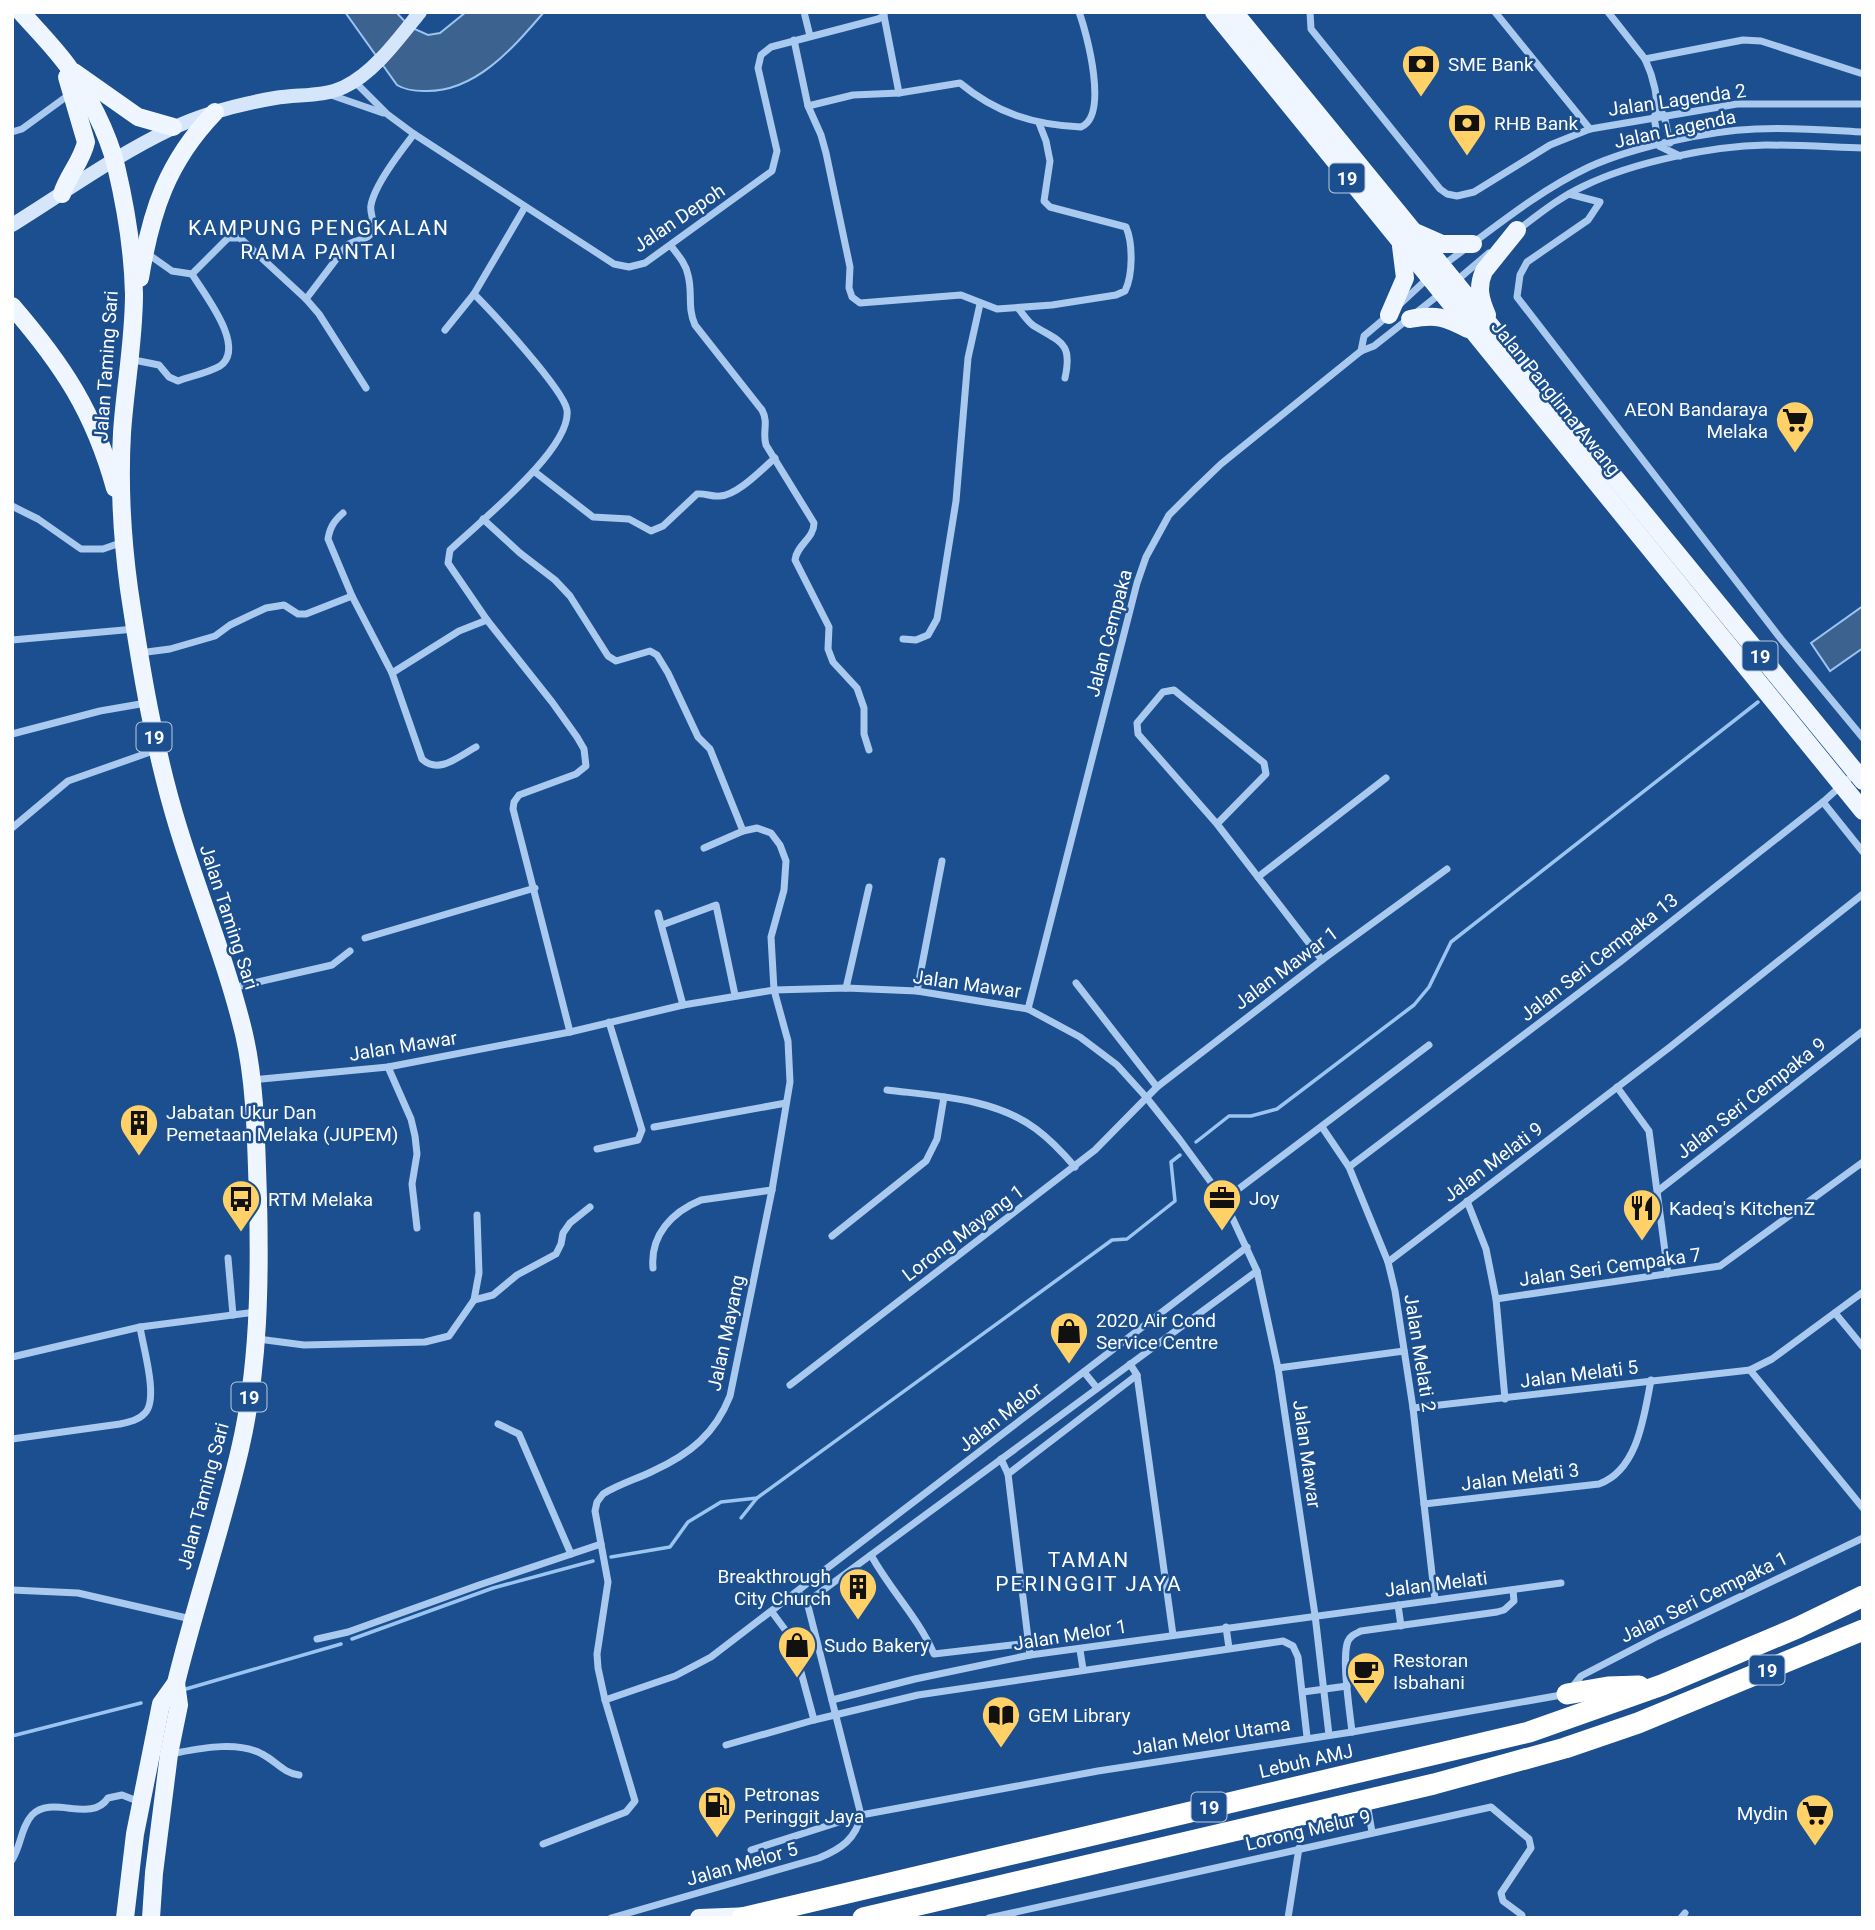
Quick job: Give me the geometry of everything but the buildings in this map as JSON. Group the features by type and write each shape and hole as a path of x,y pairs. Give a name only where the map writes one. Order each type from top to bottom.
{"highway":[{"name":"Lebuh AMJ","path":"747,1917 1529,1732 1662,1685 1797,1628 1863,1596"},
{"name":"19","path":"863,1918 1485,1771 1626,1727 1863,1630"},
{"path":"1567,1694 1608,1688 1662,1685"}],"main road":[{"path":"21,12 67,65 128,112 148,121 173,127"},
{"name":"Jalan Panglima Awang","path":"1214,12 1401,244 1436,272"},
{"name":"Jalan Panglima Awang","path":"1234,12 1408,227 1448,287 1860,773"},
{"path":"61,194 69,175 84,152 86,142 70,93 67,65"},
{"name":"Jalan Taming Sari","path":"67,65 101,126 115,160 131,245 133,319 122,432 123,542 146,703 157,749 178,829 245,1037 251,1080 258,1199 255,1339 240,1448 176,1683 178,1705 169,1754 152,1915"},
{"path":"133,319 145,252 167,179 183,150 215,112"},
{"path":"1408,227 1429,240 1442,244 1473,244"},
{"path":"1410,318 1441,317 1484,329 1481,278 1517,230"},
{"path":"1389,315 1405,278 1401,244"},
{"path":"12,306 43,342 82,400 108,462 122,519"},
{"name":"Jalan Panglima Awang","path":"1484,329 1863,811"},
{"name":"Jalan Taming Sari","path":"125,1918 141,1802 161,1704 176,1683"},
{"path":"699,1918 747,1917"}],"street":[{"path":"804,12 810,36"},
{"path":"808,106 853,95 899,93 960,83 979,98 1005,112 1038,123 1081,127 1091,119 1094,102 1093,70 1079,12"},
{"path":"1495,12 1590,129"},
{"path":"1608,12 1645,59 1656,89 1664,146 1680,157"},
{"path":"884,14 899,93"},
{"name":"Jalan Depoh","path":"354,81 387,114 414,134 525,207 622,267 629,267 645,263 671,246 772,171 777,151 758,61 761,55 771,47 884,14"},
{"name":"Jalan Lagenda 2","path":"1309,14 1311,29 1440,189 1447,194 1466,195 1474,192 1550,145 1590,129 1658,114 1737,104 1863,104"},
{"path":"12,225 173,127 215,112 276,98 326,93 344,88 372,67 417,16"},
{"path":"794,40 808,106 826,153 850,267 849,288 852,297 860,303 961,295 996,309 1052,306 1116,295 1125,291 1129,283 1130,237 1126,228 1050,207 1044,201 1050,161 1046,141 1038,123"},
{"path":"1645,59 1743,40 1761,41 1863,74"},
{"path":"12,132 22,129 70,93"},
{"name":"Jalan Depoh","path":"326,93 387,114"},
{"name":"Jalan Lagenda","path":"1436,272 1540,196 1606,160 1718,132 1759,128 1863,132"},
{"path":"306,299 347,245 372,232 374,222 370,206 389,166 414,134"},
{"name":"Jalan Lagenda","path":"1448,287 1517,230 1569,194 1611,175 1653,162 1765,145 1863,149"},
{"path":"1653,162 1664,146"},
{"path":"1569,194 1600,202 1588,220 1527,262 1520,275 1517,297 1782,639 1863,738"},
{"path":"445,330 474,294 525,207"},
{"path":"192,274 228,238 240,238 319,314 366,388"},
{"path":"671,246 689,275 690,312 695,325 762,410 767,424 764,438 814,523 814,532 796,553 795,560 829,627 828,649 833,662 857,688 869,750"},
{"path":"145,252 172,271 192,274"},
{"name":"Jalan Cempaka","path":"1362,351 1364,336 1436,272"},
{"path":"129,359 159,365 169,377 178,381 221,365 229,353 228,334 192,274"},
{"name":"Jalan Cempaka","path":"1028,1009 1137,583 1169,515 1221,464 1362,351 1374,346 1448,287"},
{"path":"474,294 498,317 554,387 563,399 567,411 564,430 535,471 450,550 448,563 487,620 552,702 584,749 586,766 576,774 519,795 513,809 570,1032"},
{"path":"902,639 916,640 929,635 937,618 956,501 968,358 979,304"},
{"path":"1018,308 1033,326 1051,334 1064,346 1068,361 1065,378"},
{"path":"535,471 593,517 629,519 652,531 663,526 697,494 726,495 741,487 775,458"},
{"path":"12,506 81,549 103,549 123,542"},
{"path":"343,513 329,529 328,538 352,596 392,673 422,759 429,766 437,767 476,747"},
{"path":"483,519 570,596 608,656 616,661 642,652 650,651 657,655 698,737 710,749 743,831 704,848"},
{"path":"139,653 170,649 215,636 230,625 266,608 284,605 298,614 306,614 352,596"},
{"path":"392,673 459,631 487,620"},
{"path":"12,639 135,629"},
{"path":"1217,824 1266,774 1267,769 1264,763 1174,690 1168,690 1163,692 1137,723 1138,734 1217,824 1322,960"},
{"path":"12,734 100,711 146,703"},
{"path":"12,828 68,781 157,749"},
{"name":"Jalan Seri Cempaka 13","path":"1349,1167 1620,962 1860,773"},
{"path":"1258,877 1386,778"},
{"path":"1823,802 1863,852"},
{"name":"Jalan Mayang","path":"543,1844 626,1812 635,1801 604,1700 597,1654 608,1582 595,1511 597,1502 603,1494 673,1461 708,1435 722,1417 730,1396 772,1189 790,1062 788,1041 774,989 771,937 784,890 786,861 780,845 771,833 757,828 743,831"},
{"path":"917,991 942,862"},
{"name":"Jalan Mawar 1","path":"1146,1097 1322,960 1447,869"},
{"path":"846,988 869,887"},
{"path":"365,938 535,888"},
{"name":"Jalan Melati 9","path":"1388,1262 1863,894"},
{"path":"662,925 716,905 735,995"},
{"path":"658,913 683,1005"},
{"path":"231,988 332,965 350,951"},
{"path":"1076,983 1157,1087"},
{"name":"Jalan Mawar","path":"251,1080 388,1067 570,1032 683,1005 774,989 917,991 1028,1009 1080,1037 1117,1065 1146,1097 1224,1200 1257,1271 1278,1368 1315,1615 1329,1735"},
{"path":"597,1149 638,1140 642,1130 609,1022"},
{"name":"Jalan Seri Cempaka 9","path":"1659,1190 1863,1031"},
{"path":"1224,1200 1429,1045"},
{"path":"1117,1065 1131,1055"},
{"path":"388,1067 411,1119 415,1136 417,1154 412,1184 417,1228"},
{"path":"1617,1087 1649,1131 1659,1190 1668,1274"},
{"path":"887,1090 944,1097 1012,1115 1035,1128 1075,1167"},
{"path":"832,1236 926,1161 937,1139 944,1097"},
{"name":"Lorong Mayang 1","path":"790,1385 1075,1167 1113,1134 1146,1097"},
{"path":"654,1127 786,1103"},
{"name":"Jalan Melati 2","path":"1322,1126 1349,1167 1388,1262 1413,1408 1435,1600"},
{"name":"Jalan Seri Cempaka 7","path":"1496,1300 1720,1266 1863,1162"},
{"path":"653,1268 651,1254 655,1240 665,1226 691,1205 701,1200 772,1189"},
{"path":"1467,1201 1486,1249 1496,1300 1504,1399"},
{"path":"474,1300 493,1295 517,1275 556,1254 563,1233 570,1223 590,1207"},
{"path":"255,1339 304,1345 425,1342 449,1336 474,1300 479,1273 477,1215"},
{"name":"Jalan Melor","path":"604,1700 694,1667 772,1612 1247,1247"},
{"path":"228,1258 233,1315"},
{"name":"Jalan Melor","path":"807,1602 1257,1271"},
{"path":"1863,1292 1772,1359 1750,1370 1863,1508"},
{"path":"12,1357 140,1327 256,1312"},
{"path":"1835,1313 1863,1347"},
{"path":"12,1439 120,1424 144,1415 150,1406 152,1394 140,1327"},
{"path":"1278,1368 1404,1351"},
{"path":"1130,1364 1138,1376 1173,1635"},
{"name":"Jalan Melati 5","path":"1413,1408 1750,1370"},
{"path":"1084,1372 1097,1388"},
{"path":"1008,1474 1138,1376"},
{"name":"Jalan Melati 3","path":"1423,1504 1599,1484 1617,1475 1629,1456 1641,1427 1651,1380"},
{"path":"498,1424 519,1434 571,1554"},
{"path":"1001,1460 1008,1474 1030,1656"},
{"path":"934,1487 945,1501"},
{"name":"Jalan Seri Cempaka 1","path":"1567,1694 1581,1676 1592,1670 1863,1538"},
{"path":"317,1640 358,1629 479,1584 601,1544"},
{"path":"871,1555 879,1571 924,1632 934,1654 1028,1643"},
{"name":"Jalan Melati","path":"1315,1615 1561,1583"},
{"path":"12,1590 78,1593 192,1620"},
{"path":"1352,1732 1346,1644 1351,1636 1361,1632 1504,1610 1514,1601 1513,1590"},
{"path":"751,1850 861,1815 807,1602 798,1592"},
{"path":"1398,1605 1401,1626"},
{"path":"772,1612 792,1639 814,1720"},
{"name":"Jalan Melor 1","path":"832,1700 915,1679 1030,1656 1315,1615"},
{"path":"1226,1627 1229,1648"},
{"path":"726,1745 918,1695 1283,1641 1293,1646 1298,1657 1307,1737"},
{"path":"1080,1650 1083,1669"},
{"path":"1303,1692 1347,1686"},
{"name":"Jalan Melor Utama","path":"861,1815 1098,1770 1352,1732 1567,1694"},
{"path":"169,1754 228,1747 251,1749 291,1774 299,1775"},
{"path":"12,1860 27,1822 42,1808 95,1808 105,1803 108,1798 122,1795 141,1802"},
{"path":"1366,1799 1372,1832"},
{"name":"Lorong Melur 9","path":"989,1918 1026,1914 1299,1848 1491,1807 1529,1839 1531,1848 1501,1893 1503,1900 1522,1915 1522,1918"},
{"name":"Jalan Melor 5","path":"611,1918 835,1852 858,1830 861,1815"},
{"path":"1288,1918 1299,1848"}],"water":[{"path":"345,12 396,12 410,27 428,35 440,33 466,12 544,12 492,66 460,85 443,90 424,91 397,85"},
{"path":"1863,606 1863,648 1830,671 1811,643"}],"waterway":[{"path":"1196,1142 1229,1116 1251,1116 1277,1109 1414,1005 1429,987 1451,942 1758,702"},
{"path":"611,1557 670,1547 688,1522 721,1502 757,1498 1112,1240 1127,1239 1175,1201 1171,1162 1180,1155"},
{"path":"741,1518 757,1498"},
{"path":"352,1639 493,1588 593,1561"},
{"path":"186,1689 341,1644"},
{"path":"12,1736 141,1703"}],"place":[{"name":"SME Bank","path":"1421,98"},
{"name":"RHB Bank","path":"1467,157"},
{"name":"AEON Bandaraya Melaka","path":"1795,454"},
{"name":"Jabatan Ukur Dan Pemetaan Melaka (JUPEM)","path":"139,1157"},
{"name":"Joy","path":"1222,1232"},
{"name":"RTM Melaka","path":"241,1233"},
{"name":"Kadeq's KitchenZ","path":"1642,1242"},
{"name":"2020 Air Cond Service Centre","path":"1069,1365"},
{"name":"Breakthrough City Church","path":"858,1621"},
{"name":"Sudo Bakery","path":"797,1679"},
{"name":"Restoran Isbahani","path":"1366,1705"},
{"name":"GEM Library","path":"1001,1749"},
{"name":"Petronas Peringgit Jaya","path":"717,1839"},
{"name":"Mydin","path":"1815,1847"}],"district":[{"name":"KAMPUNG PENGKALAN RAMA PANTAI","path":"319,240"},
{"name":"TAMAN PERINGGIT JAYA","path":"1089,1572"}]}
